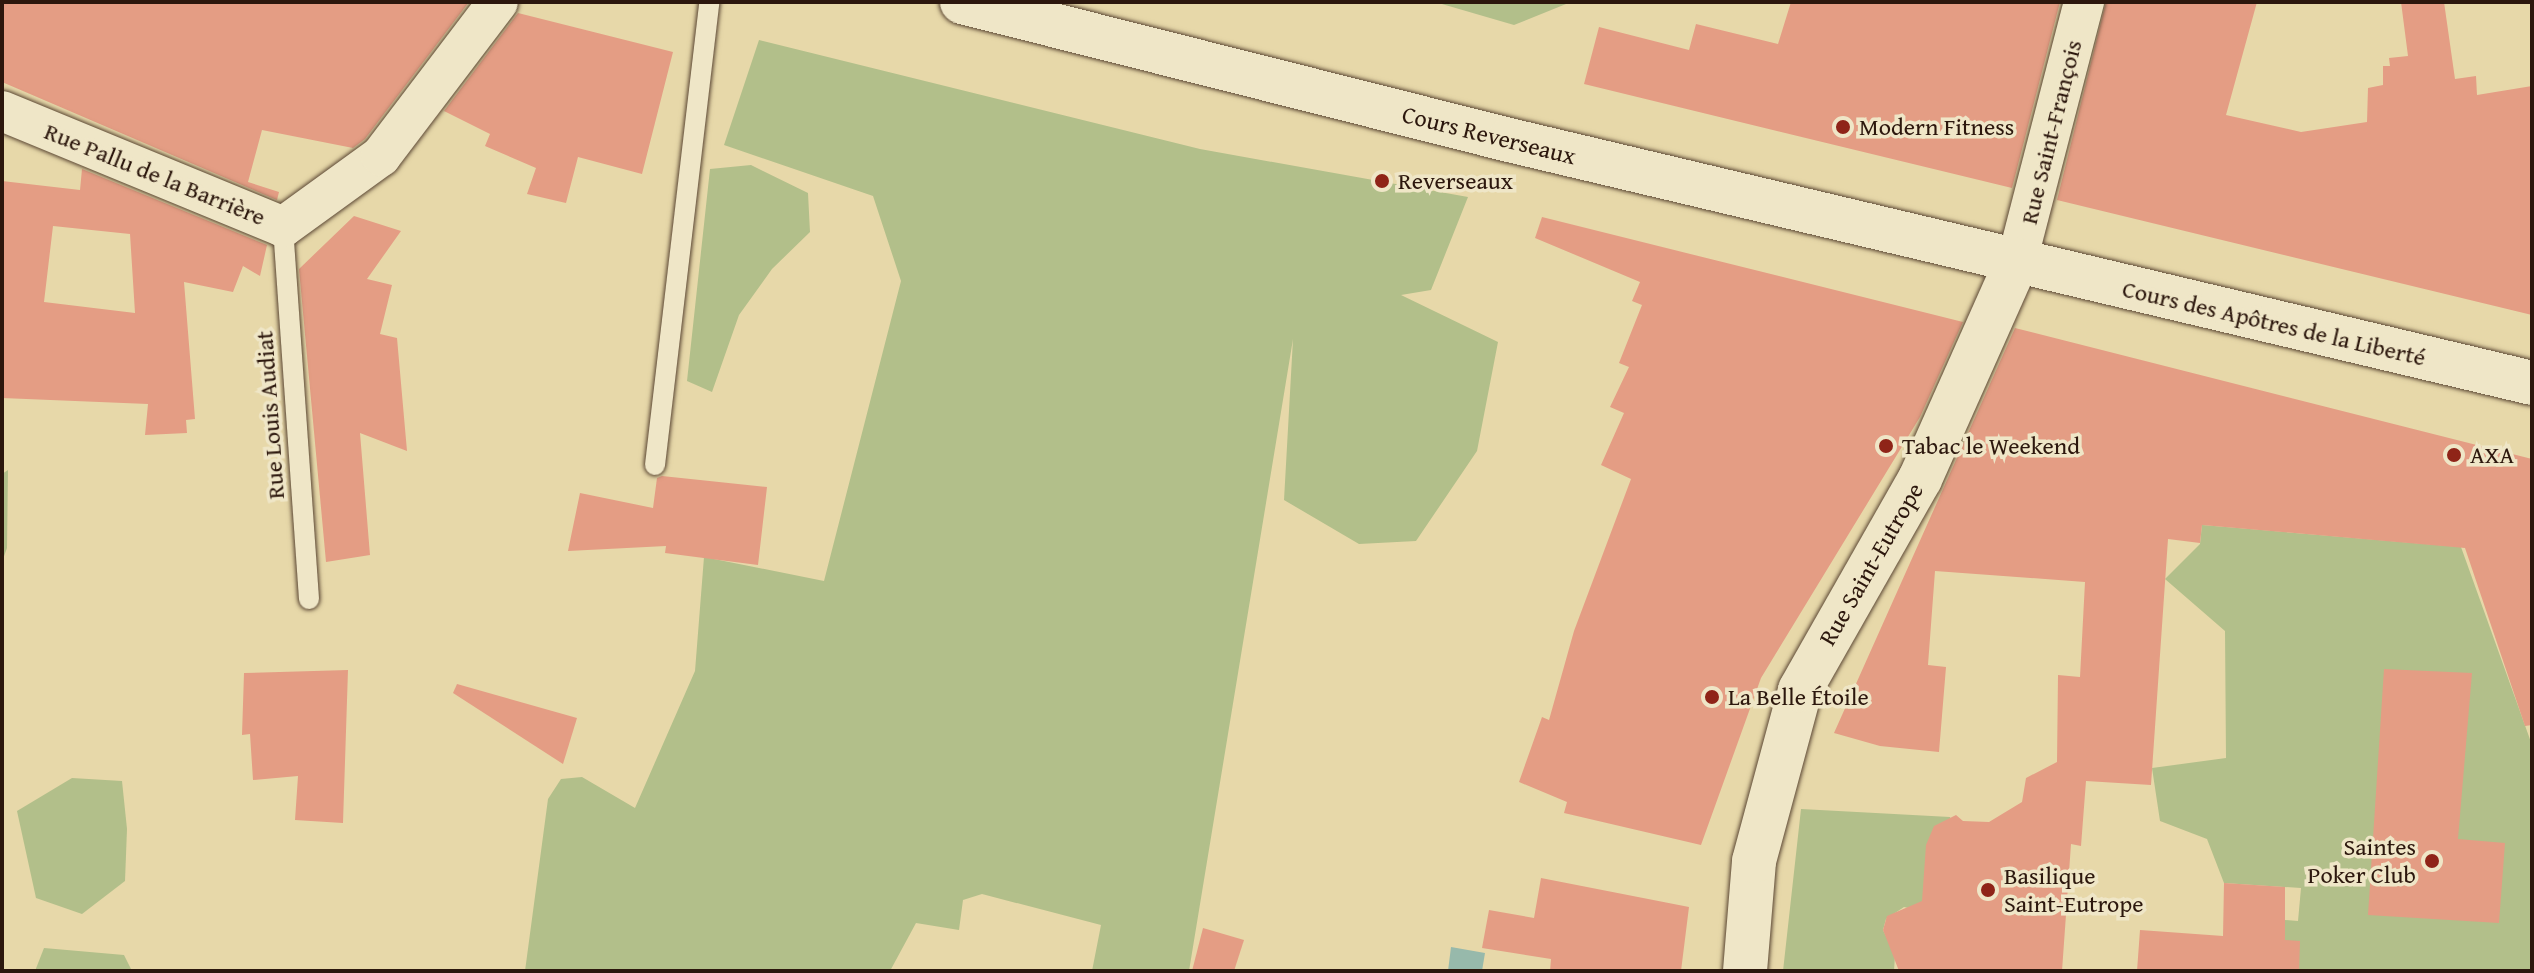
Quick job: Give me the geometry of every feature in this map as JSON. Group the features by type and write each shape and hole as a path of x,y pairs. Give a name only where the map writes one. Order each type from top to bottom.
{"main road":[{"name":"Cours Reverseaux","path":"962,2 2017,261"},
{"name":"Cours des Apôtres de la Liberté","path":"2017,261 2532,383"},
{"name":"Rue Saint-Eutrope","path":"1745,971 1754,861 1773,774 1800,690 1920,479 2017,261"}],"street":[{"name":"Rue Pallu de la Barrière","path":"2,111 283,227 381,156 498,2"},
{"name":"Rue Saint-François","path":"2017,261 2084,2"}],"lane":[{"path":"655,465 709,2"},
{"name":"Rue Louis Audiat","path":"283,227 309,599"}],"green space":[{"path":"1435,2 1571,2 1514,25"},
{"path":"759,40 1200,149 1468,197 1431,290 1401,295 1498,342 1477,451 1416,541 1359,544 1284,500 1293,339 1189,971 1092,971 1101,925 982,894 963,900 959,930 916,923 890,971 525,971 548,799 561,779 582,777 635,808 695,671 704,557 824,581 901,281 873,196 724,145"},
{"path":"751,165 808,193 810,232 772,269 739,315 712,392 687,381 710,169"},
{"path":"8,470 7,548 2,562 2,474"},
{"path":"2202,525 2461,547 2532,745 2532,971 2285,971 2285,920 2298,921 2301,888 2224,883 2207,839 2160,821 2152,768 2226,758 2225,631 2165,579 2200,544"},
{"path":"72,778 122,781 127,829 125,881 82,914 36,898 17,811"},
{"path":"1801,809 1950,817 1954,826 1930,913 1904,907 1886,919 1883,930 1895,955 1894,971 1783,971"},
{"path":"44,948 124,955 132,971 35,971"}],"shaded area":[{"path":"1451,947 1485,953 1482,971 1448,971"}],"building":[{"path":"2,2 469,2 365,139 353,148 262,130 248,182 279,192 277,200 2,82"},
{"path":"1791,2 2060,2 2012,188 1584,84 1599,27 1689,50 1696,24 1778,44"},
{"path":"2106,2 2257,2 2226,115 2301,132 2367,122 2368,88 2383,85 2383,66 2390,66 2389,58 2408,56 2401,2 2444,2 2455,79 2476,76 2477,95 2532,86 2532,315 2057,200"},
{"path":"518,13 673,52 642,174 578,157 566,203 527,194 536,168 485,146 490,134 444,111"},
{"path":"82,169 267,245 260,276 243,266 233,292 184,282 195,419 186,420 187,433 145,435 148,404 2,398 2,181 80,190","holes":["53,226 130,234 135,313 44,302"]},
{"path":"354,216 401,231 367,279 392,285 380,334 397,338 407,451 360,433 370,555 326,562 299,269"},
{"path":"1542,217 1963,322 1920,417 1761,678 1701,845 1564,813 1567,802 1519,782 1542,717 1549,720 1574,631 1631,479 1601,465 1624,413 1610,407 1629,367 1619,363 1642,305 1632,301 1640,282 1535,238"},
{"path":"2015,328 2532,459 2532,725 2525,726 2465,548 2202,525 2200,543 2168,539 2151,785 2086,781 2081,846 2071,844 2062,971 1899,971 1883,930 1887,916 1922,901 1926,845 1934,826 1956,815 1963,821 1989,822 2022,802 2026,778 2057,762 2058,675 2080,677 2085,582 1935,571 1928,665 1946,667 1939,752 1880,746 1834,733"},
{"path":"662,476 767,487 758,565 665,553 666,546 568,551 580,493 653,508 657,478"},
{"path":"2384,669 2472,673 2458,839 2505,843 2499,923 2368,915"},
{"path":"348,670 343,823 295,820 298,776 253,780 250,734 242,735 244,673"},
{"path":"457,684 577,718 563,764 453,693"},
{"path":"1541,878 1689,907 1681,971 1550,971 1551,959 1482,948 1489,910 1534,918"},
{"path":"2224,883 2285,887 2285,940 2300,941 2299,971 2137,971 2140,930 2223,936"},
{"path":"1203,928 1244,940 1234,971 1192,971"}],"place":[{"name":"Modern Fitness","path":"1843,127"},
{"name":"Reverseaux","path":"1382,181"},
{"name":"Tabac le Weekend","path":"1886,446"},
{"name":"AXA","path":"2454,455"},
{"name":"La Belle Étoile","path":"1712,697"},
{"name":"Saintes Poker Club","path":"2432,861"},
{"name":"Basilique Saint-Eutrope","path":"1988,890"}]}
